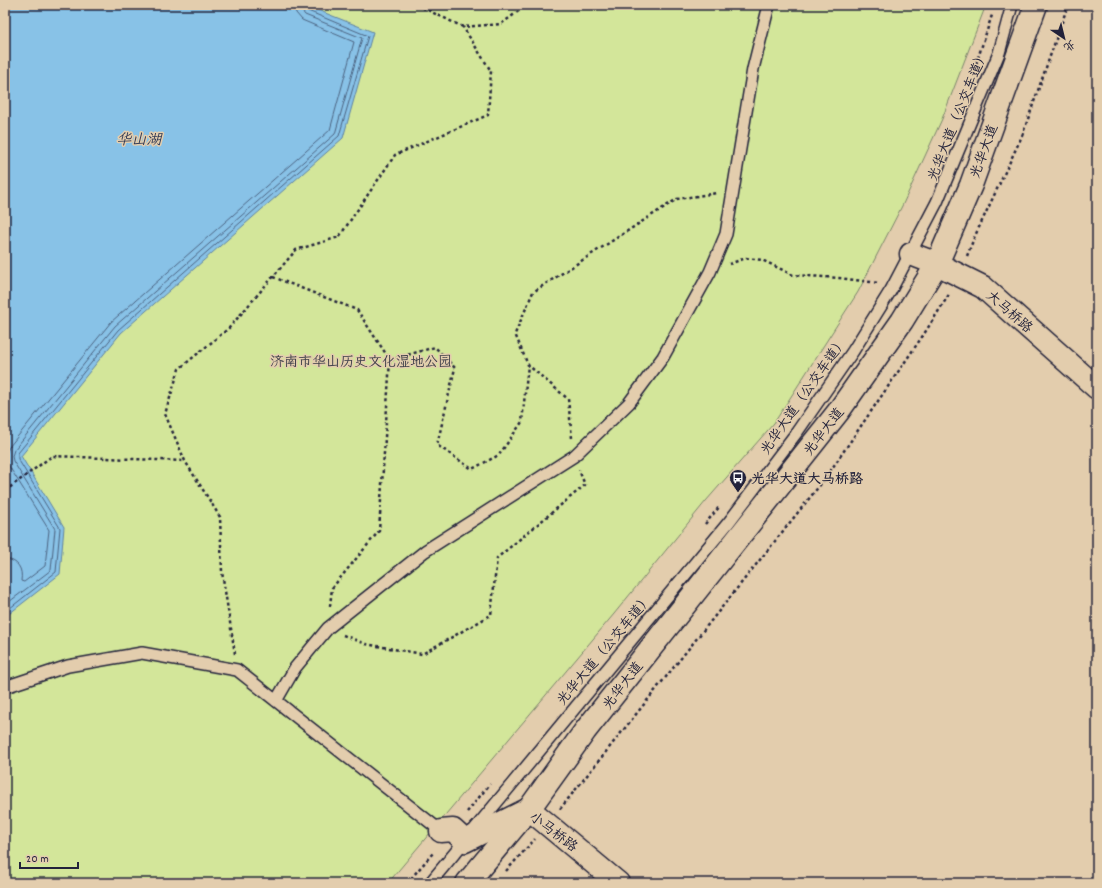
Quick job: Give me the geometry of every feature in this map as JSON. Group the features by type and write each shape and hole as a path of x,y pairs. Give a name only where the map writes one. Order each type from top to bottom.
{"main road":[{"name":"光华大道","path":"467,883 529,809 590,725 838,412 902,321 937,264 971,185 1036,5"},
{"name":"大马桥路","path":"910,254 937,264 983,287 1097,388"},
{"name":"小马桥路","path":"453,834 529,809 618,883"}],"lane":[{"path":"276,701 295,668 328,628 425,551 574,456 629,403 663,357 710,272 726,234 753,69 769,5"},
{"name":"光华大道（公交车道）","path":"430,883 453,834 729,522 797,432 853,351 891,290 937,202 988,82 999,53 1012,5"},
{"path":"5,687 68,666 142,653 237,670 453,834"}],"path":[{"path":"417,5 463,27 501,24 527,5"},
{"path":"975,68 993,10"},
{"path":"237,670 222,572 220,517 185,461 165,414 179,369 229,328 296,250 339,238 396,155 488,115 491,71 463,27"},
{"path":"273,277 357,310 390,360 379,531 332,588 328,628 366,644 422,654 491,615 497,558 585,485 574,456 568,399 528,365 515,334 533,292 677,199 734,190"},
{"path":"710,272 746,258 762,260 793,275 839,278 879,283 875,289"},
{"path":"390,360 435,347 455,368 437,445 472,469 500,454 522,422 528,365"},
{"path":"5,491 52,456 185,461"},
{"path":"700,530 720,506"},
{"path":"407,883 453,834 490,783"}],"green space":[{"name":"济南市华山历史文化湿地公园","path":"5,5 986,5 942,119 903,204 858,292 774,423 706,501 614,614 388,883 5,883"}],"water":[{"name":"华山湖","path":"5,5 305,5 373,32 343,138 121,333 21,456 64,527 60,574 5,617 5,579 7,576 5,565"}],"place":[{"name":"光华大道大马桥路","path":"738,493"}]}
